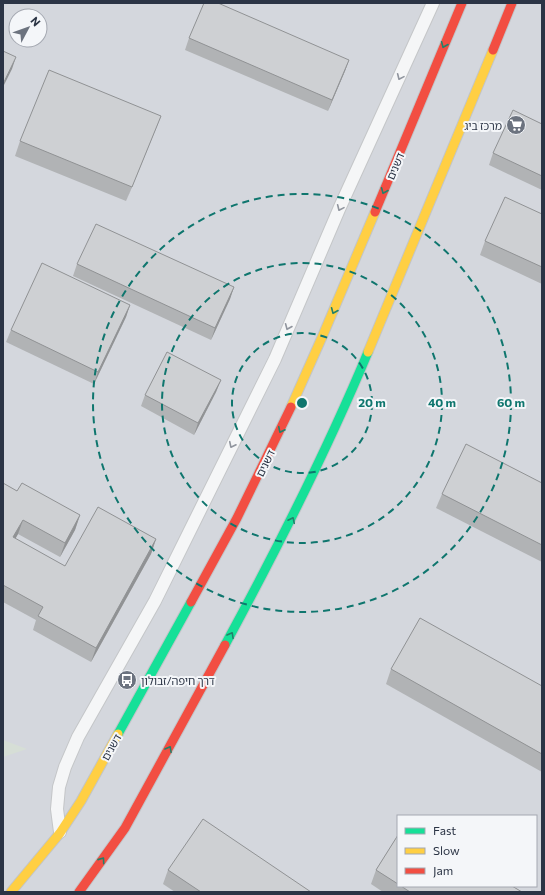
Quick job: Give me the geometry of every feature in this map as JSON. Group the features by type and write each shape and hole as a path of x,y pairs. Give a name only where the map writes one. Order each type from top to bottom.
{"main road":[{"name":"דשנים","path":"11,892 60,833 81,801 237,518 261,471 328,326 462,3"},
{"path":"79,892 125,828 135,811 271,560 305,493 354,386 512,3"}],"lane":[{"path":"60,833 57,809 59,787 65,767 78,737 155,601 275,359 340,207 433,3"}],"shaded area":[{"path":"3,3 542,3 542,892 3,892"},
{"path":"3,740 27,749 3,757"}],"building":[{"path":"204,3 218,3 349,60 332,100 189,38"},
{"path":"3,51 16,57 3,84"},
{"path":"49,70 161,116 132,187 20,141"},
{"path":"513,110 542,124 542,176 493,153"},
{"path":"505,197 542,214 542,267 485,241"},
{"path":"96,224 234,287 215,328 77,264"},
{"path":"42,263 130,305 98,372 11,330"},
{"path":"167,352 221,380 198,423 145,395"},
{"path":"466,444 542,483 542,545 442,494"},
{"path":"3,483 17,491 22,483 80,515 65,543 23,520 13,537 65,566 98,507 156,539 96,648 38,616 43,607 3,585"},
{"path":"420,618 542,686 542,754 391,669"},
{"path":"203,819 311,892 201,892 168,870"},
{"path":"397,837 397,883 376,870"},
{"path":"402,887 514,887 522,892 410,892"}],"traffic: fast":[{"path":"225,645 300,500 335,427 368,352"},
{"path":"118,734 191,602"}],"traffic: slow":[{"path":"368,352 493,50"},
{"path":"291,407 375,212"},
{"path":"11,892 60,833 81,801 118,734"}],"traffic: jam":[{"path":"375,212 462,3"},
{"path":"493,50 512,3"},
{"path":"191,602 237,518 291,407"},
{"path":"79,892 125,828 225,645"}],"place":[{"name":"מרכז ביג","path":"516,125"},
{"name":"דרך חיפה/זבולון","path":"127,680"}]}
